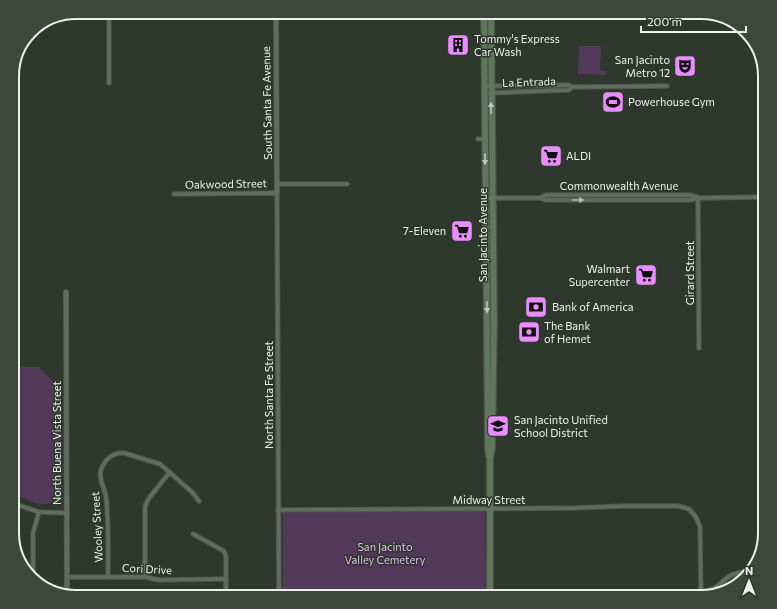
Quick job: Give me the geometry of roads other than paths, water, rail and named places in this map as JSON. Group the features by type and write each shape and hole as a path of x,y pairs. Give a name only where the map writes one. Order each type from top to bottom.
{"main road":[{"name":"San Jacinto Avenue","path":"484,19 488,448 490,458"},
{"name":"San Jacinto Avenue","path":"490,19 493,281 492,448 490,458 490,590"},
{"path":"486,249 489,254 489,278 493,281"}],"street":[{"path":"109,19 109,83"},
{"name":"South Santa Fe Avenue","path":"276,19 277,193"},
{"name":"La Entrada","path":"485,86 667,86"},
{"name":"La Entrada","path":"485,92 569,90 572,87"},
{"path":"478,139 485,139"},
{"path":"277,184 347,184"},
{"name":"Oakwood Street","path":"174,194 277,193"},
{"name":"North Santa Fe Street","path":"277,193 279,590"},
{"name":"Commonwealth Avenue","path":"486,198 540,198 546,200 690,200 698,198 758,197"},
{"name":"Girard Street","path":"698,198 699,348"},
{"name":"North Buena Vista Street","path":"66,292 67,589"},
{"name":"Wooley Street","path":"108,577 106,495 100,476 101,469 112,455 118,452 160,464 170,472"},
{"path":"146,577 145,506 149,498 170,472 192,492 199,501"},
{"path":"19,505 39,512 66,513"},
{"name":"Midway Street","path":"278,510 678,506 689,509 696,517 700,527 701,590"},
{"path":"33,570 33,533 39,512"},
{"path":"193,534 224,551 226,557 226,590"},
{"path":"710,589 720,585 729,576"},
{"name":"Cori Drive","path":"67,577 146,577 159,580 226,579"}],"place":[{"name":"Tommy's Express Car Wash","path":"458,45"},
{"name":"San Jacinto Metro 12","path":"685,66"},
{"name":"Powerhouse Gym","path":"613,102"},
{"name":"ALDI","path":"551,156"},
{"name":"7-Eleven","path":"462,231"},
{"name":"Walmart Supercenter","path":"646,275"},
{"name":"Bank of America","path":"536,307"},
{"name":"The Bank of Hemet","path":"529,332"},
{"name":"San Jacinto Unified School District","path":"498,426"}],"park label":[{"name":"San Jacinto Valley Cemetery","path":"385,553"}]}
